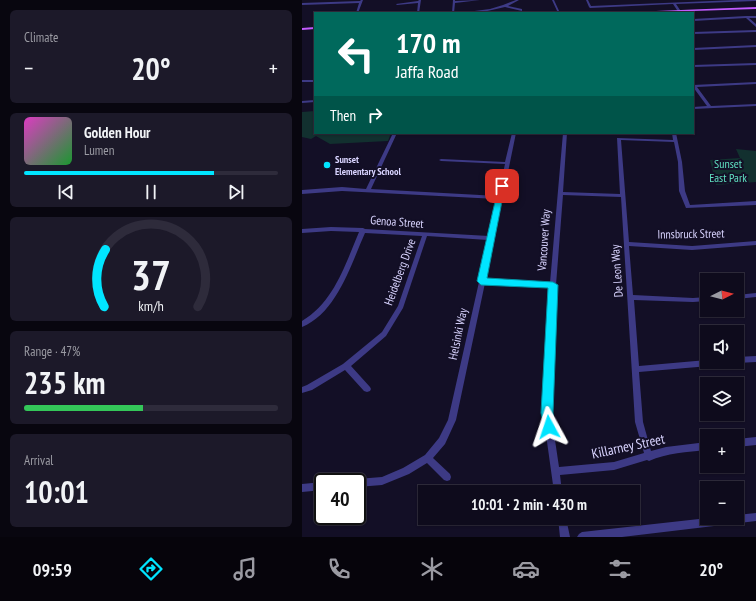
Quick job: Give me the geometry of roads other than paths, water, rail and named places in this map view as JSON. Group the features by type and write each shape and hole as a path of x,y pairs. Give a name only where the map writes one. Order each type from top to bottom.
{"main road":[{"path":"680,12 756,9"},
{"path":"302,28 314,27"}],"street":[{"path":"453,12 454,1 479,0"},
{"path":"472,12 506,6 518,0"},
{"path":"553,0 558,12"},
{"path":"587,0 590,7 756,0"},
{"path":"670,0 680,12"},
{"path":"302,4 361,1 357,12"},
{"path":"397,4 420,1 418,12"},
{"path":"506,6 520,10"},
{"path":"746,17 756,26"},
{"path":"694,20 756,17"},
{"path":"694,34 756,31"},
{"path":"694,49 756,46"},
{"path":"694,66 756,64"},
{"path":"302,81 314,81"},
{"path":"694,86 756,82"},
{"path":"694,86 710,107"},
{"path":"302,102 314,101"},
{"path":"694,108 756,105"},
{"path":"368,190 395,134"},
{"name":"Helsinki Way","path":"366,482 382,481 406,471 428,458 442,441 452,420 506,163 514,134"},
{"name":"Vancouver Way","path":"557,485 547,413 553,285 565,134"},
{"path":"674,134 680,162 682,191 688,207 756,203"},
{"name":"De Leon Way","path":"649,457 639,422 619,139 675,141"},
{"path":"441,160 506,163"},
{"path":"302,192 342,189 499,198"},
{"path":"560,193 623,196"},
{"name":"Genoa Street","path":"302,231 331,229 362,230 491,238"},
{"path":"302,324 322,309 334,294 362,230"},
{"name":"Heidelberg Drive","path":"302,390 346,366 384,334 401,306 425,235"},
{"name":"Innsbruck Street","path":"626,244 692,248 755,244"},
{"path":"481,281 553,285"},
{"path":"744,296 756,295"},
{"path":"630,297 700,300"},
{"path":"744,360 756,359"},
{"path":"636,369 700,364"},
{"path":"346,366 367,389"},
{"path":"744,442 756,441"},
{"name":"Killarney Street","path":"555,471 614,466 666,451 700,447"},
{"path":"428,458 447,477"},
{"path":"302,488 314,487"},
{"path":"582,537 756,517"},
{"path":"563,525 565,537"}],"place":[{"name":"Sunset Elementary School","path":"327,165"}],"park label":[{"name":"Sunset East Park","path":"728,171"}]}
